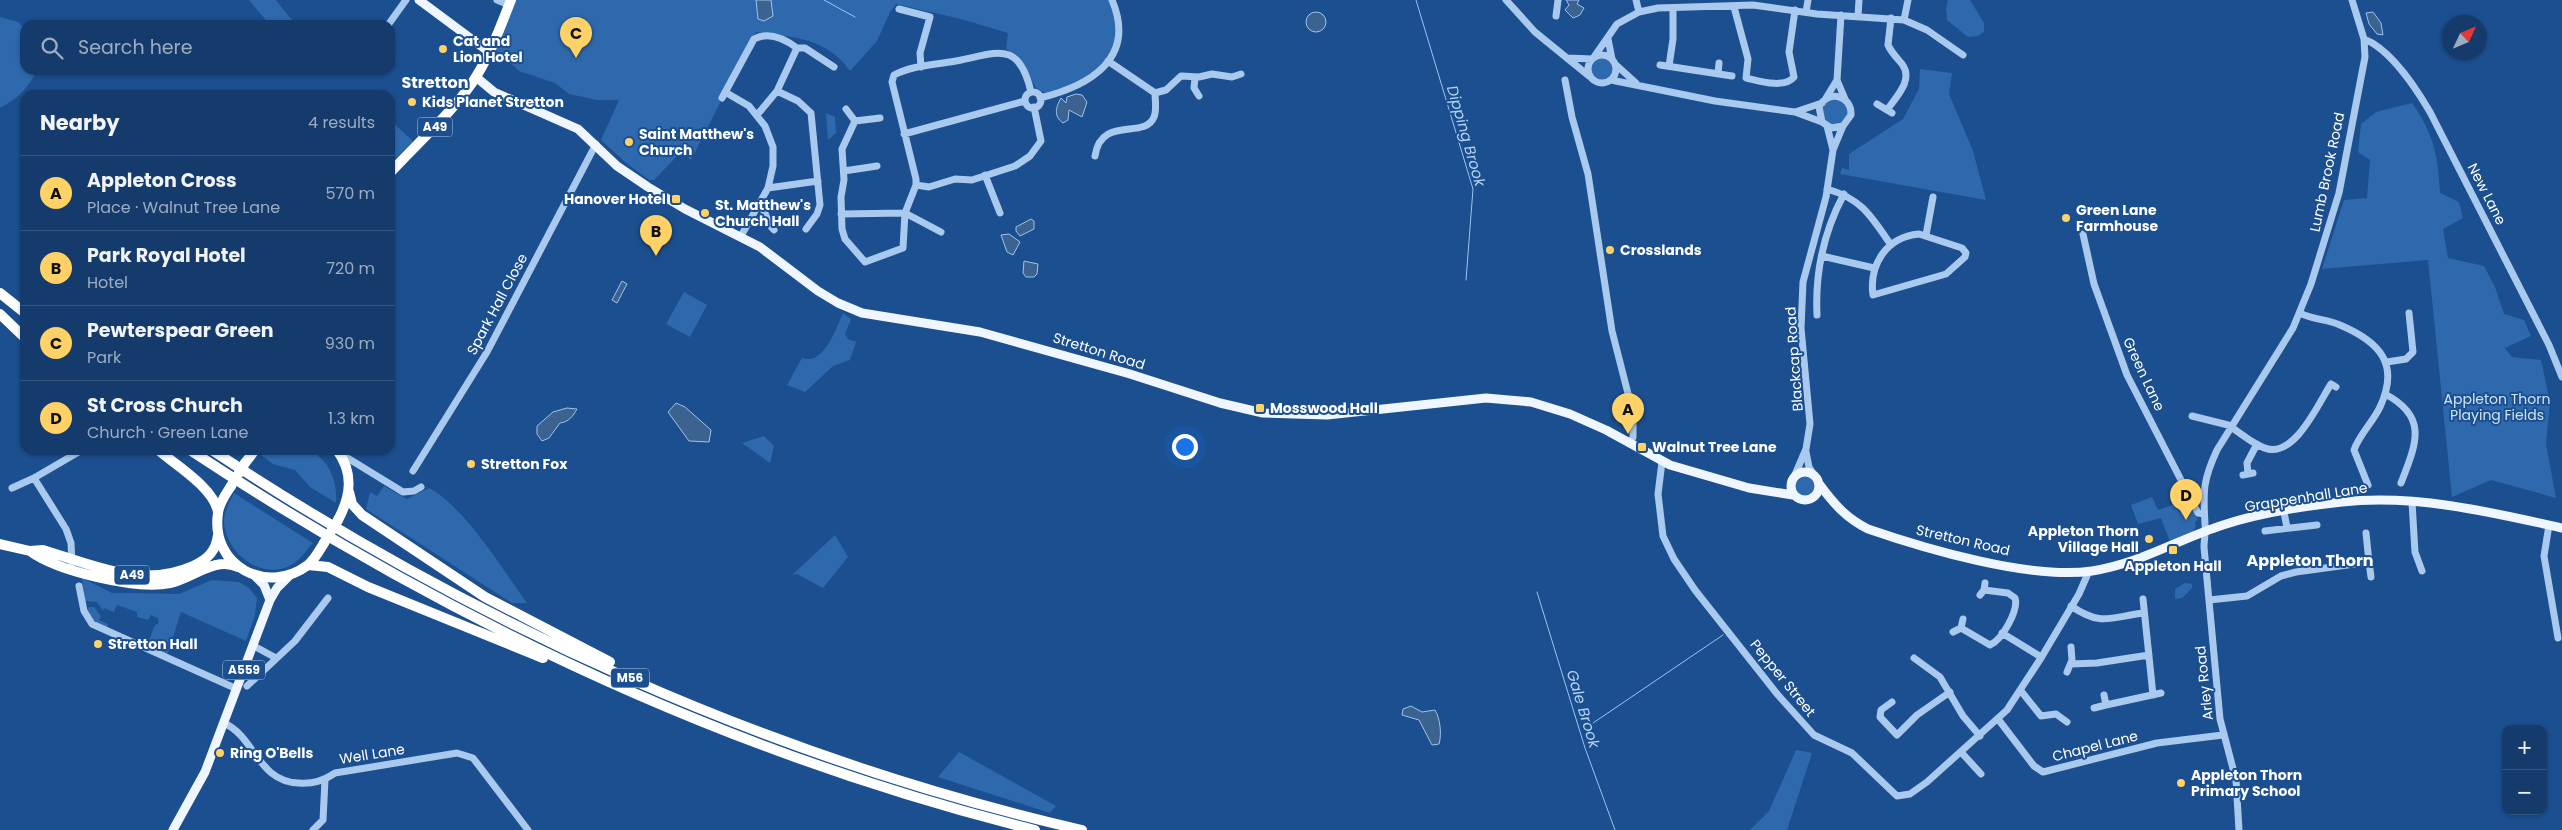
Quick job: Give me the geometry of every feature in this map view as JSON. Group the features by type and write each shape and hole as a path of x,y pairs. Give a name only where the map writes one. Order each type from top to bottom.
{"highway":[{"name":"A49","path":"395,168 453,108 476,77 510,3"},
{"path":"0,288 20,302"},
{"path":"0,293 20,310"},
{"path":"0,309 20,325"},
{"path":"0,314 20,333"},
{"path":"164,455 202,486 217,508 218,535 226,554 238,566 254,576 275,578 290,574 308,565 338,520 349,492 349,478 346,465 340,455"},
{"name":"M56","path":"198,455 294,517 409,583 513,637 610,682 679,712 809,762 945,806 1035,830"},
{"name":"M56","path":"220,455 299,506 412,571 521,628 649,686 749,727 876,772 989,806 1082,830"},
{"path":"217,508 251,455"},
{"name":"M56","path":"349,492 354,507 362,515 485,597 612,663 649,686"},
{"name":"A49","path":"0,544 30,550 43,550 128,575 161,576 186,569 208,558 214,550 218,535"},
{"name":"A49","path":"30,550 41,559 113,581 143,586 178,581 220,564 230,563 238,566"},
{"name":"M56","path":"308,565 321,565 368,587 486,636 578,673 610,682"}],"main road":[{"path":"419,0 489,52"},
{"name":"Stretton Road","path":"476,77 494,92 578,129 596,144 617,166 648,187 686,209 741,236 779,259 823,294 862,312 980,332 1022,342 1243,410 1311,416 1459,400 1506,398 1531,402 1570,414 1662,462 1737,485 1793,494"},
{"path":"1806,472 1814,475 1820,485 1813,499 1804,501 1793,494 1793,479 1806,472"},
{"name":"Stretton Road","path":"1764,490 1781,486 1793,479"},
{"name":"Stretton Road","path":"1820,485 1836,507 1855,522 1868,528 1929,548 2036,570 2089,571 2157,552 2204,532"},
{"name":"Stretton Road","path":"1813,499 1836,507"},
{"name":"Grappenhall Lane","path":"2204,532 2225,524 2354,501 2412,502 2562,527"},
{"name":"A559","path":"176,829 201,781 270,600 277,588 290,574"},
{"path":"254,576 264,585 270,600"}],"street":[{"path":"392,20 406,0"},
{"path":"497,0 510,3"},
{"path":"1040,98 1083,84 1094,77 1108,61 1115,47 1118,30 1117,15 1112,0"},
{"path":"1506,0 1535,32 1599,83 1611,80 1636,83 1715,100 1795,112 1835,128 1843,126 1851,115 1850,106 1837,80 1841,15"},
{"path":"1556,16 1558,0"},
{"path":"1636,0 1639,12"},
{"path":"1806,12 1808,0"},
{"path":"1858,16 1859,0"},
{"path":"1904,20 1908,0"},
{"name":"Lumb Brook Road","path":"2204,532 2202,498 2208,471 2231,427 2270,367 2300,313 2318,265 2339,193 2365,57 2364,39 2352,0"},
{"path":"1589,76 1588,67 1619,22 1639,12 1739,4 1904,20 1927,30 1963,55"},
{"path":"1739,4 1748,58 1746,78 1776,83 1789,81 1794,77 1789,46 1795,10"},
{"path":"1669,66 1673,39 1673,8"},
{"path":"899,9 930,17 920,53 921,67"},
{"path":"1877,104 1890,111 1905,83 1907,74 1905,68 1888,45 1890,18"},
{"path":"741,236 768,188 773,166 773,147 765,126 749,106 724,95 749,44 756,37 780,37 796,48 805,48 831,63"},
{"path":"1608,39 1616,72 1611,80"},
{"name":"New Lane","path":"2364,39 2374,44 2398,68 2430,112 2549,345 2562,377"},
{"path":"757,115 778,91 796,48"},
{"path":"854,121 842,150 844,171 841,214 843,236 861,260 870,262 903,248 904,213 916,185 892,82 894,75 921,67 955,62 987,53 1002,53 1016,60 1022,66 1030,92"},
{"path":"1568,58 1593,58 1605,55 1636,83"},
{"path":"1108,61 1155,93 1166,90 1178,77 1212,74 1232,77 1242,73"},
{"path":"1718,74 1719,63"},
{"path":"1660,65 1732,76"},
{"path":"1195,77 1194,88 1199,96"},
{"path":"1565,80 1572,117 1588,174 1612,331 1633,414 1633,437 1630,444"},
{"path":"1824,124 1819,112 1837,80"},
{"path":"778,91 798,101 811,113 820,205 814,220 806,229"},
{"path":"1030,92 1038,94 1040,98 1040,103 1034,107 1029,107 1025,102 1026,96 1030,92"},
{"path":"1095,157 1099,145 1111,133 1123,128 1142,128 1151,122 1155,113 1155,93"},
{"path":"1795,112 1836,96 1845,99"},
{"path":"904,134 1025,102"},
{"path":"916,185 929,186 955,179 972,180 1015,166 1030,156 1041,141 1034,107"},
{"path":"846,109 854,121"},
{"path":"854,121 880,118"},
{"name":"Blackcap Road","path":"1824,124 1833,150"},
{"name":"Blackcap Road","path":"1793,479 1806,449 1810,424 1801,328 1803,282 1827,189 1833,150 1843,126"},
{"name":"Spark Hall Close","path":"413,470 487,352 596,144"},
{"path":"844,171 877,166"},
{"path":"985,175 1000,213"},
{"path":"768,188 818,181"},
{"path":"1827,189 1844,194 1866,210 1891,245"},
{"path":"1817,315 1817,275 1830,223 1844,194"},
{"path":"1926,235 1933,197"},
{"path":"758,204 764,210 767,222 774,230"},
{"path":"841,214 904,213 938,232 930,238"},
{"path":"814,220 820,226"},
{"path":"1911,234 1926,235 1962,248 1966,253 1965,257 1946,274 1873,296 1871,279 1879,258 1891,245 1911,234"},
{"name":"Green Lane","path":"2083,234 2094,284 2127,375 2198,513 2204,514"},
{"path":"1822,256 1874,268"},
{"path":"2387,362 2406,360 2412,352 2411,311"},
{"path":"2300,313 2312,319 2341,325 2376,346 2387,362 2389,373 2385,394 2374,420 2354,450 2368,485"},
{"path":"2192,416 2231,427 2257,444 2267,449 2275,449 2292,442 2331,384 2336,387"},
{"path":"2385,394 2405,408 2412,416 2416,426 2417,435 2401,484"},
{"path":"2248,474 2247,463 2257,444"},
{"name":"Blackcap Road","path":"1806,449 1809,467 1814,475"},
{"path":"12,488 34,478 73,455"},
{"path":"343,455 363,470 403,492 414,492 422,487"},
{"name":"Pepper Street","path":"1662,462 1658,481 1658,509 1663,536 1668,549 1706,606 1778,695 1814,735 1852,753 1897,796 1910,794 1998,719 2021,691 2071,606 2089,571"},
{"path":"349,478 356,471 363,470"},
{"path":"34,478 66,529 71,543 70,558 75,569"},
{"path":"2412,502 2415,552 2422,572"},
{"path":"2284,512 2287,528"},
{"path":"2265,531 2317,525"},
{"path":"2548,525 2544,556 2558,638"},
{"name":"Arley Road","path":"2204,532 2223,735 2236,780 2239,830"},
{"path":"2366,533 2371,577"},
{"path":"2209,600 2247,596 2282,576 2296,572 2369,562"},
{"path":"79,586 84,611 92,624 237,689"},
{"path":"1961,628 1990,645 2002,633 2015,609 2015,598 2008,593 1983,589"},
{"path":"247,686 295,641 328,598"},
{"path":"2143,599 2153,695"},
{"path":"2071,606 2095,620 2144,613"},
{"path":"1961,628 1963,619"},
{"path":"1953,632 1961,628"},
{"path":"2002,633 2041,657"},
{"path":"254,646 276,658"},
{"path":"2067,672 2071,664 2072,647"},
{"path":"2071,664 2097,663 2149,655"},
{"path":"1913,658 1940,677 1962,716 1980,736"},
{"path":"2021,691 2041,716 2056,714 2067,722"},
{"path":"1892,702 1881,710 1878,716 1897,734 1917,715 1950,692"},
{"path":"2094,708 2162,693"},
{"path":"2104,696 2106,705"},
{"name":"Chapel Lane","path":"1998,719 2037,769 2042,772 2157,743 2223,735"},
{"name":"Well Lane","path":"224,723 238,734 267,769 285,783 308,784 324,780 335,773 457,753 473,758 528,830"},
{"path":"1961,752 1983,774"},
{"path":"313,830 323,820 324,780"}],"green space":[{"path":"249,0 276,0 293,20 266,20"},
{"path":"511,0 1112,0 1119,23 1109,64 1059,93 1045,93 1036,88 1021,60 1006,49 1008,33 961,19 896,4 890,12 877,41 850,71 841,60 820,45 796,38 756,32 691,160 681,152 654,180 649,180 625,162 601,140 619,100 597,100 569,94 555,83 519,71 500,53 491,48"},
{"path":"1948,0 1970,0 1984,23 1984,32 1978,36 1968,37 1947,20 1946,8"},
{"path":"0,17 20,24 20,75 34,75 24,90 20,90 20,94 0,108"},
{"path":"1602,58 1610,61 1613,69 1610,77 1602,80 1594,77 1591,69 1594,61"},
{"path":"1920,69 1952,73 1949,94 1973,151 1986,200 1840,174 1842,168 1849,170 1849,154 1903,119 1919,89"},
{"path":"1835,99 1844,103 1848,112 1844,121 1835,125 1826,121 1822,112 1826,103"},
{"name":"Appleton Thorn Playing Fields","path":"2412,103 2425,125 2434,146 2440,193 2459,202 2463,218 2443,229 2448,258 2484,266 2495,287 2504,314 2524,320 2531,336 2505,348 2512,357 2541,360 2550,402 2546,444 2556,498 2491,480 2452,497 2428,260 2322,269 2344,200 2367,198 2370,160 2358,152 2361,124 2376,112"},
{"path":"826,113 835,117 836,133 828,140"},
{"path":"395,125 413,141 395,159"},
{"path":"684,292 707,305 690,337 666,324"},
{"path":"843,313 851,319 845,334 848,339 856,342 850,360 833,366 805,392 787,385 802,358 810,359 823,351 833,336"},
{"path":"764,436 774,446 770,463 742,443"},
{"path":"261,455 317,455 334,479 336,503 310,487 295,470 273,464"},
{"path":"1805,474 1813,478 1817,486 1813,494 1805,498 1797,494 1793,486 1797,478"},
{"path":"384,486 407,499 429,488 442,497 456,509 482,540 527,603 512,603 366,509 370,492 377,496"},
{"path":"234,493 313,543 295,563 279,569 256,566 246,560 237,552 225,531 224,519"},
{"path":"2152,497 2158,510 2190,499 2198,520 2195,522 2196,526 2193,532 2170,542 2161,518 2138,524 2131,505"},
{"path":"835,535 848,557 823,588 797,574 792,575"},
{"path":"82,578 112,593 179,594 212,580 239,582 249,588 257,598 255,615 246,641 181,612 167,656 147,645 155,625 158,624 158,618 151,615 148,620 137,617 137,612 117,605 114,612 104,608 103,611 97,602 85,601"},
{"path":"2185,583 2192,584 2192,588 2182,598 2175,599 2175,589"},
{"path":"89,607 94,607 101,616 99,620 108,624 107,629 92,621 87,611"},
{"path":"1796,750 1812,753 1787,830 1750,830 1769,811"},
{"path":"959,752 1056,806 1050,813 938,777"}],"shaded area":[{"path":"756,0 771,0 773,16 764,21 758,19"},
{"path":"1566,0 1579,0 1577,4 1584,8 1580,15 1573,18 1565,10 1569,5"},
{"path":"1316,12 1323,15 1326,22 1323,29 1316,32 1309,29 1306,22 1309,15"},
{"path":"2373,12 2381,23 2383,35 2377,34 2369,24 2366,13"},
{"path":"1076,94 1082,95 1087,102 1082,117 1069,110 1068,120 1063,123 1057,114 1059,101 1061,98 1066,103 1067,97"},
{"path":"1031,219 1034,221 1034,229 1020,236 1016,231 1016,227"},
{"path":"1009,234 1020,242 1013,255 1007,252 1001,235"},
{"path":"1024,261 1038,264 1037,274 1034,277 1026,277 1023,273"},
{"path":"622,281 627,284 617,303 612,300"},
{"path":"676,403 685,407 711,430 709,442 689,441 668,412"},
{"path":"567,408 577,409 568,420 560,423 549,438 542,441 537,434 537,426 553,412"},
{"path":"1411,706 1422,712 1435,710 1440,726 1439,744 1432,745 1419,720 1402,715 1403,709"}],"waterway":[{"path":"824,0 855,17"},
{"name":"Dipping Brook","path":"1416,0 1473,189 1466,280"},
{"name":"Gale Brook","path":"1537,592 1585,748 1615,830"},
{"path":"1593,723 1723,635"}],"place":[{"name":"Cat and Lion Hotel","path":"443,49"},
{"name":"Pewterspear Green","path":"576,58"},
{"name":"Kids Planet Stretton","path":"412,102"},
{"name":"Saint Matthew's Church","path":"629,142"},
{"name":"Hanover Hotel","path":"676,199"},
{"name":"St. Matthew's Church Hall","path":"705,213"},
{"name":"Green Lane Farmhouse","path":"2066,218"},
{"name":"Crosslands","path":"1610,250"},
{"name":"Park Royal Hotel","path":"656,256"},
{"name":"Mosswood Hall","path":"1260,408"},
{"name":"Appleton Cross","path":"1628,434"},
{"name":"Walnut Tree Lane","path":"1642,447"},
{"name":"Stretton Fox","path":"471,464"},
{"name":"St Cross Church","path":"2186,520"},
{"name":"Appleton Thorn Village Hall","path":"2149,539"},
{"name":"Appleton Hall","path":"2173,550"},
{"name":"Stretton Hall","path":"98,644"},
{"name":"Ring O'Bells","path":"220,753"},
{"name":"Appleton Thorn Primary School","path":"2181,783"}],"district":[{"name":"Stretton","path":"435,82"},
{"name":"Appleton Thorn","path":"2310,560"}]}
